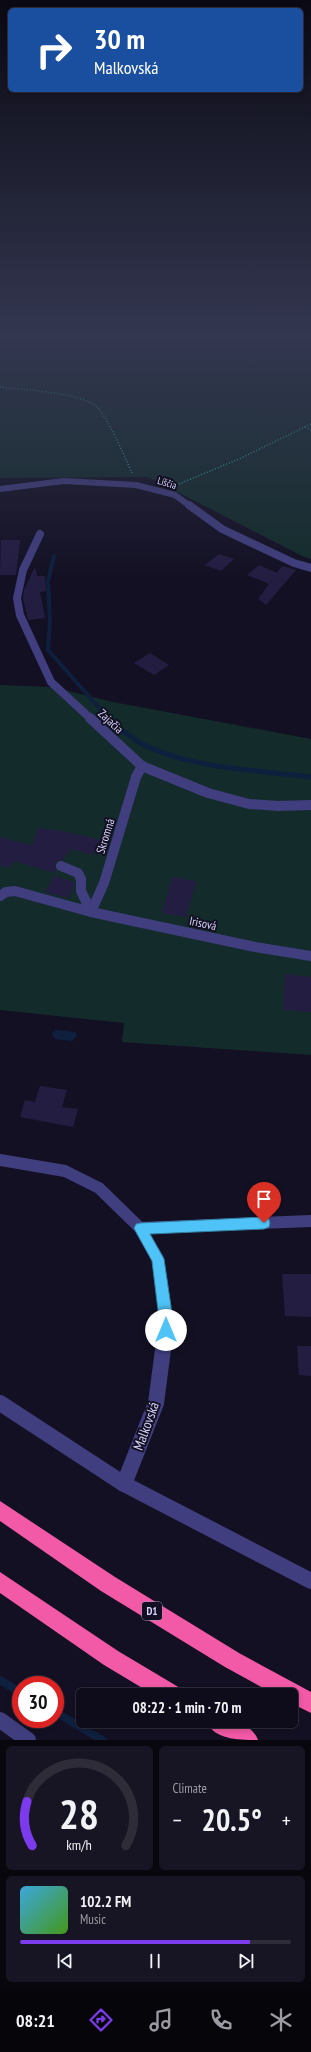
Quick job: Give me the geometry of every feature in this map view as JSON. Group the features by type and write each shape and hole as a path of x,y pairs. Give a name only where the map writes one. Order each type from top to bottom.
{"highway":[{"name":"D1","path":"0,1510 108,1584 232,1660 311,1703"},
{"path":"0,1582 111,1658 161,1688"},
{"path":"228,1728 248,1740"}],"street":[{"name":"Líščia","path":"0,489 64,481 86,481 136,485 160,491 175,495 222,529 294,563 311,568"},
{"name":"Zajačia","path":"40,534 23,570 17,598 20,615 51,682 142,766 208,793 249,804 278,806 311,805"},
{"name":"Skromná","path":"91,912 104,884 136,777 142,766"},
{"path":"60,866 78,874 81,879 81,891 91,912"},
{"path":"0,896 6,892 15,891 91,912"},
{"name":"Irisová","path":"91,912 255,947 311,956"},
{"name":"Malkovská","path":"0,1160 64,1172 99,1188 140,1228 158,1259 167,1320 156,1403 124,1484"},
{"path":"140,1228 311,1221"},
{"path":"0,1403 124,1484 311,1581"},
{"path":"0,1720 28,1740"}],"path":[{"path":"105,417 117,445 128,464"},
{"path":"160,491 232,462 311,424"},
{"path":"305,427 311,430"}],"green space":[{"path":"0,417 311,417 311,559 304,557 148,477 0,478"},
{"path":"0,685 52,687 113,702 311,739 311,1055 122,1042 124,1023 0,1010"}],"water":[{"path":"56,1030 75,1032 77,1036 72,1041 55,1039 52,1033"}],"building":[{"path":"1,540 20,540 16,575 0,575"},
{"path":"219,554 234,559 221,571 205,565"},
{"path":"259,565 277,573 282,566 296,570 266,605 258,599 269,584 247,575"},
{"path":"35,567 37,576 45,576 46,591 40,592 45,618 28,620 23,598 24,590"},
{"path":"150,653 169,665 154,675 134,663"},
{"path":"38,828 62,831 100,840 93,855 70,849 63,860 55,863 55,873 14,861 9,868 0,865 0,837 32,845"},
{"path":"54,876 74,882 74,887 68,898 45,892"},
{"path":"172,877 196,881 186,917 162,913"},
{"path":"285,974 311,977 311,1012 283,1010"},
{"path":"40,1086 67,1090 62,1107 78,1109 73,1127 20,1117 25,1100 35,1102"},
{"path":"282,1274 311,1274 311,1317 285,1316"},
{"path":"297,1346 311,1346 311,1376 299,1375"}],"waterway":[{"path":"54,556 48,581 50,622 48,650 109,718"},
{"path":"109,718 134,739 163,753 205,764 311,777"},
{"path":"0,1680 12,1687"},
{"path":"64,1717 102,1740"}],"route":[{"path":"166,1330 167,1320 158,1259 140,1228 264,1223"}]}
